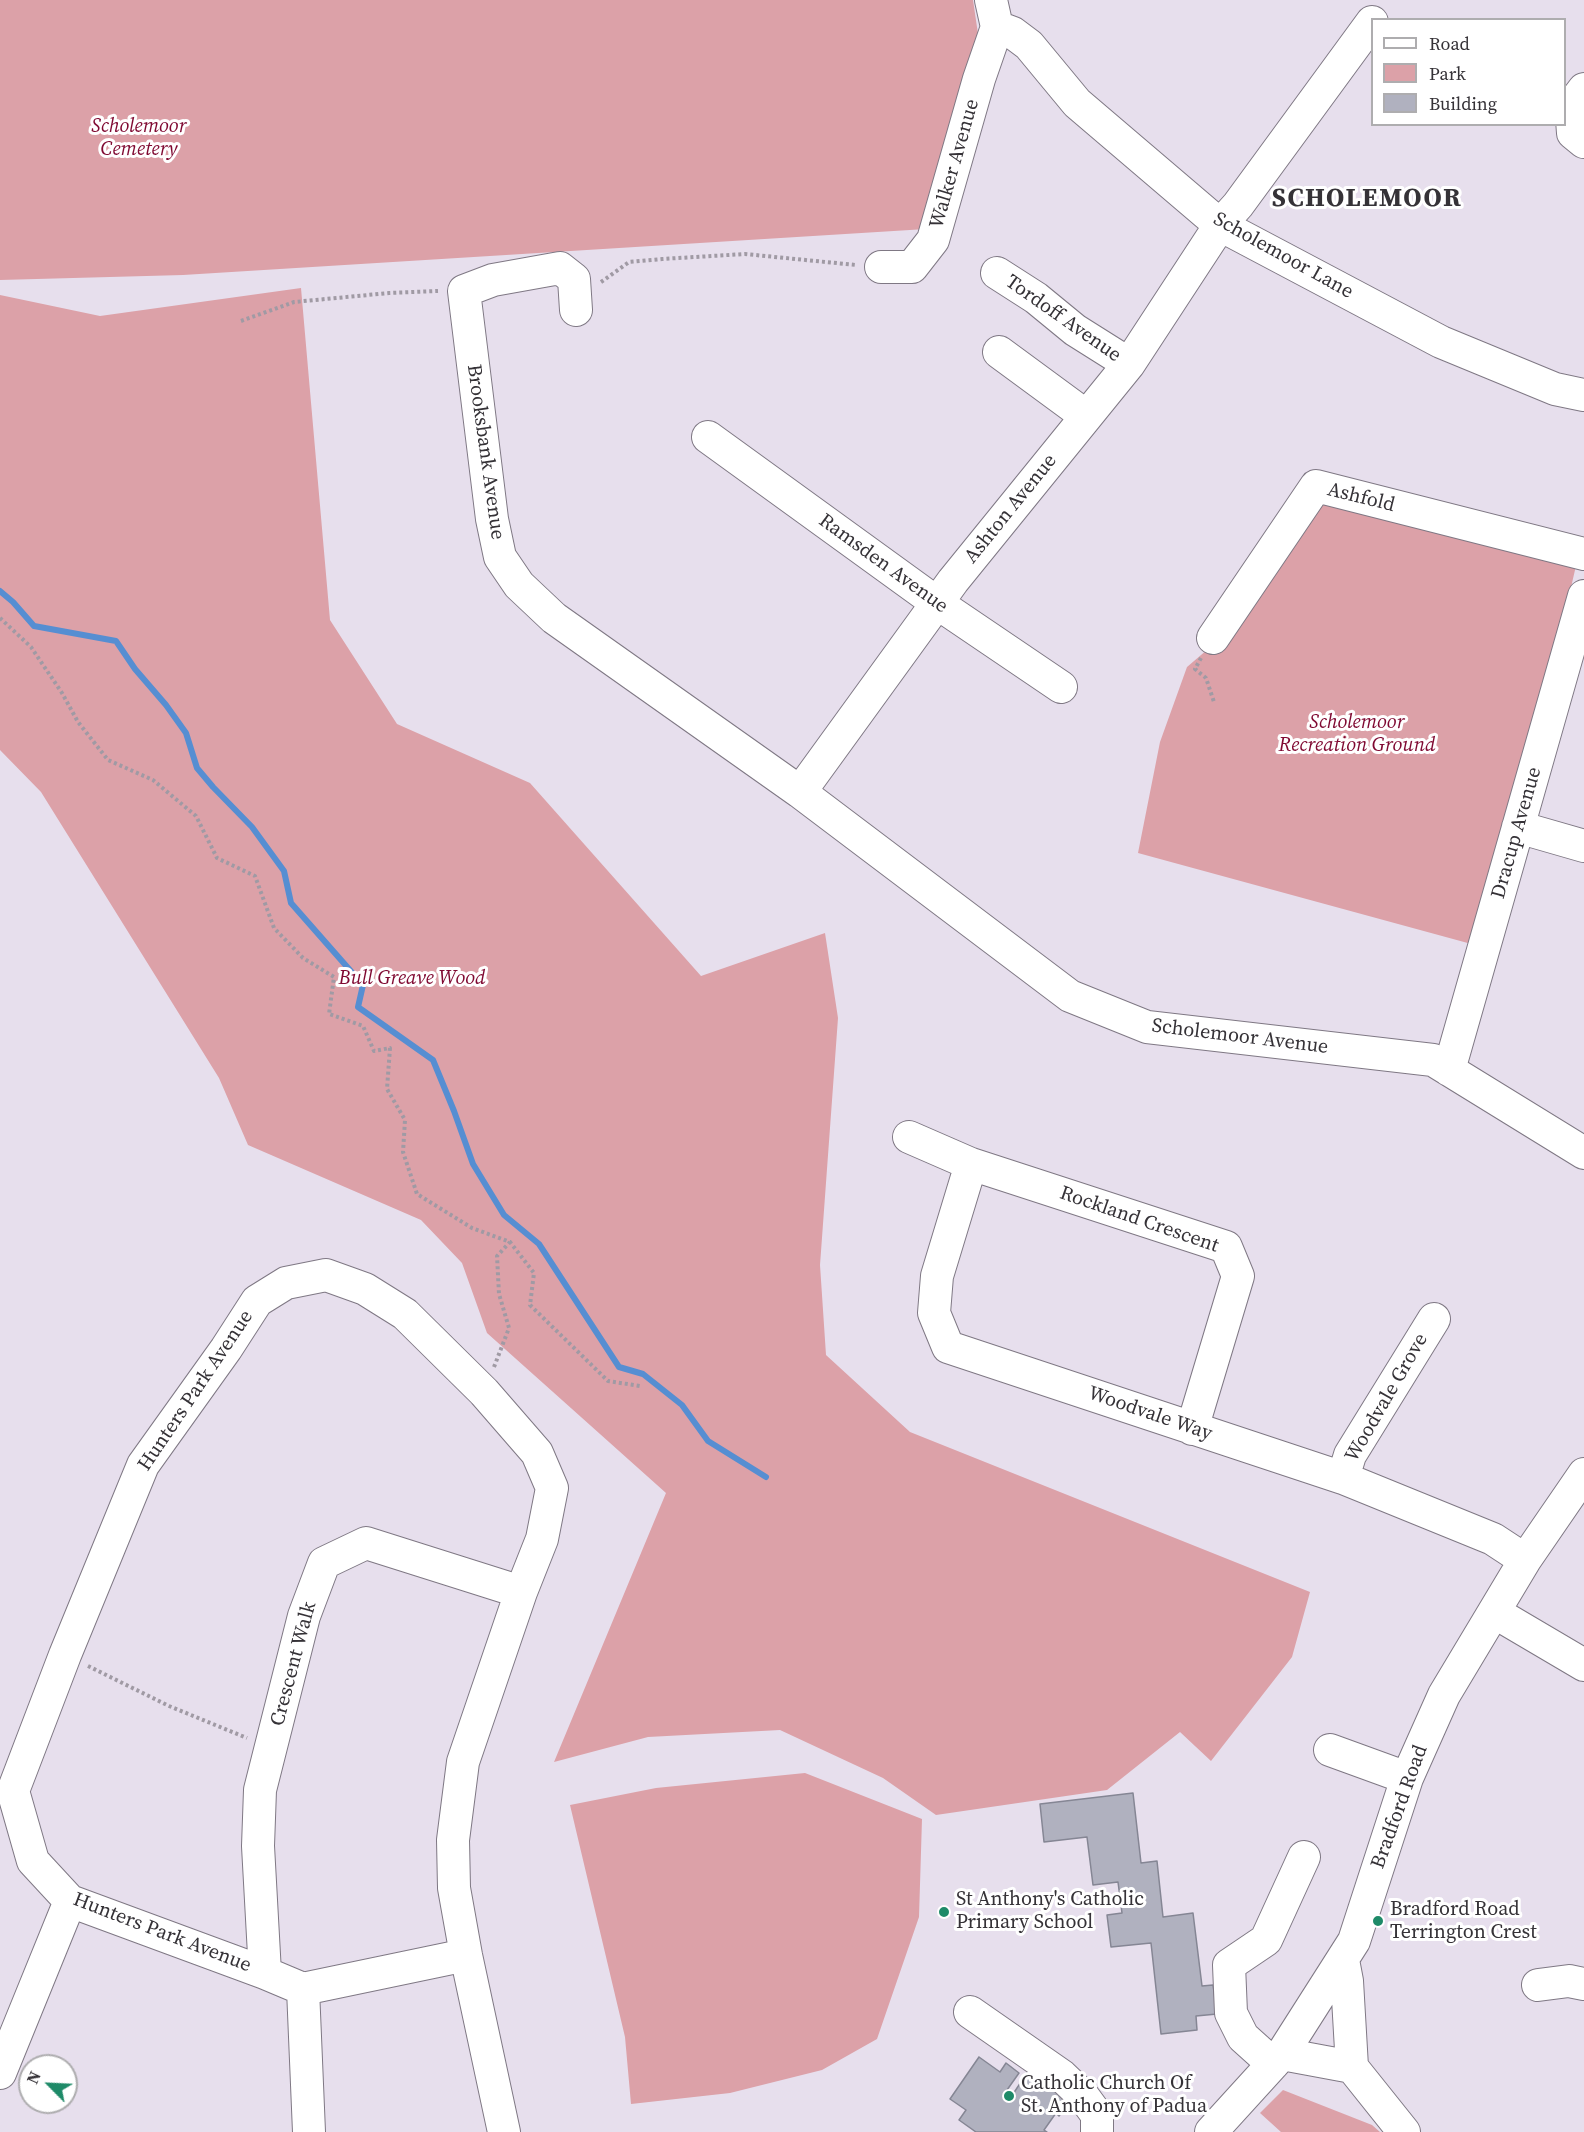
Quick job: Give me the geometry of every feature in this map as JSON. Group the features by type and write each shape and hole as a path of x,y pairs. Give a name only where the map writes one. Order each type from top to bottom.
{"street":[{"name":"Ashton Avenue","path":"1375,18 1388,0"},
{"name":"Scholemoor Lane","path":"994,13 1013,33 1029,45 1077,103 1220,225 1441,342 1555,389 1584,395"},
{"name":"Walker Avenue","path":"881,267 912,267 933,240 979,79 994,13"},
{"name":"Ashton Avenue","path":"800,792 953,580 1128,364 1220,225 1238,205 1371,24"},
{"path":"1584,89 1571,106 1573,133 1584,142"},
{"path":"464,291 493,280 560,268 575,295"},
{"name":"Tordoff Avenue","path":"997,273 1036,297 1075,330 1128,364"},
{"name":"Brooksbank Avenue","path":"464,291 492,519 500,557 506,566 519,585 554,618 800,792"},
{"path":"999,352 1086,417"},
{"name":"Ramsden Avenue","path":"708,437 937,603 1061,687"},
{"name":"Ashfold","path":"1213,638 1316,486 1584,554"},
{"name":"Dracup Avenue","path":"1449,1070 1518,827 1582,616"},
{"name":"Scholemoor Avenue","path":"800,792 1070,996 1147,1027 1433,1060 1584,1153"},
{"path":"1518,827 1584,846"},
{"name":"Rockland Crescent","path":"909,1137 970,1164 1226,1247 1238,1276 1192,1429"},
{"name":"Woodvale Way","path":"970,1164 937,1276 934,1313 948,1347 1343,1478 1493,1539 1526,1560"},
{"name":"Hunters Park Avenue","path":"303,1989 70,1901 33,1861 13,1791 142,1465 226,1349 257,1301 286,1283 326,1275 365,1289 405,1314 484,1392 537,1453 552,1488 542,1539 521,1592 463,1762 453,1840 454,1888 504,2132"},
{"name":"Woodvale Grove","path":"1343,1478 1350,1455 1434,1319"},
{"name":"Bradford Road","path":"1211,2132 1278,2059 1354,1941 1407,1778 1444,1695 1526,1560 1584,1474"},
{"name":"Crescent Walk","path":"265,1973 258,1845 260,1790 304,1616 324,1563 366,1542 521,1592"},
{"path":"1494,1612 1584,1665"},
{"path":"1330,1750 1407,1778"},
{"path":"1304,1857 1266,1940 1229,1965 1231,2013 1243,2037 1278,2059 1352,2067"},
{"path":"0,2073 70,1901"},
{"path":"309,2132 303,1989 466,1955"},
{"path":"1343,1960 1347,1982 1352,2067 1404,2132"},
{"path":"1538,1985 1569,1981 1584,1984"},
{"path":"969,2012 1062,2076 1083,2096 1097,2115 1097,2132"}],"path":[{"path":"575,295 598,284 629,262 745,254 881,267"},
{"path":"242,321 294,302 389,293 464,291"},
{"path":"0,618 31,647 62,693 78,722 108,760 153,780 196,816 217,858 255,876 274,928 303,958 334,977 329,1014 363,1026 374,1051 390,1048 387,1089 405,1120 403,1152 417,1194 472,1228 510,1242 534,1273 530,1305 608,1381 640,1386"},
{"path":"1213,638 1195,669 1206,678 1214,702"},
{"path":"484,1392 509,1328 499,1294 497,1256 510,1242"},
{"path":"65,1655 169,1706 272,1748"}],"green space":[{"name":"Scholemoor Cemetery","path":"0,0 973,0 978,34 926,229 183,275 0,280"},
{"name":"Bull Greave Wood","path":"301,288 330,620 397,724 530,783 701,976 825,933 838,1018 820,1265 826,1355 910,1432 1310,1592 1292,1657 1211,1761 1180,1732 1107,1790 936,1815 883,1778 780,1730 648,1737 554,1762 666,1493 487,1333 462,1263 421,1220 248,1145 219,1078 41,792 0,750 0,295 100,316"},
{"name":"Scholemoor Recreation Ground","path":"1320,491 1578,557 1563,622 1475,945 1138,853 1160,742 1187,667 1215,643"},
{"path":"805,1773 922,1819 919,1917 877,2039 822,2070 730,2093 631,2104 625,2037 570,1805 656,1788"},
{"path":"1283,2090 1372,2125 1380,2132 1281,2132 1260,2113"}],"building":[{"path":"1133,1793 1141,1863 1157,1861 1163,1917 1193,1913 1202,1986 1213,1985 1217,2014 1196,2016 1197,2030 1161,2034 1151,1943 1111,1947 1107,1915 1122,1913 1118,1882 1093,1885 1087,1837 1044,1842 1040,1804"},
{"name":"Catholic Church Of St. Anthony of Padua","path":"979,2057 1000,2072 1006,2063 1019,2073 1007,2090 1013,2094 1029,2070 1071,2099 1059,2116 1056,2113 1044,2130 1047,2132 976,2132 959,2120 966,2110 950,2099"}],"waterway":[{"path":"0,591 34,626 116,641 135,669 166,705 186,733 197,768 252,827 284,871 291,903 363,985 358,1007 433,1060 473,1164 504,1215 539,1244 619,1367 643,1374 682,1405 708,1441 766,1477"}],"place":[{"name":"St Anthony's Catholic Primary School","path":"944,1912"},
{"name":"Bradford Road Terrington Crest","path":"1378,1921"},
{"name":"Catholic Church Of St. Anthony of Padua","path":"1009,2096"}],"district":[{"name":"SCHOLEMOOR","path":"1367,199"}]}
